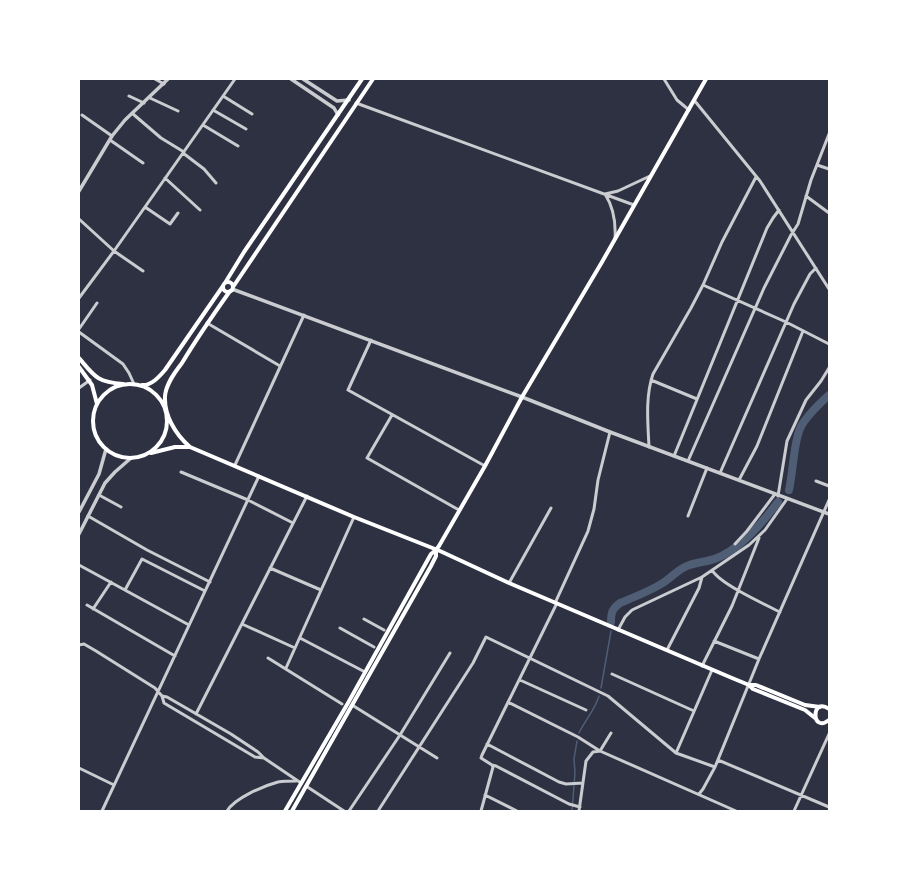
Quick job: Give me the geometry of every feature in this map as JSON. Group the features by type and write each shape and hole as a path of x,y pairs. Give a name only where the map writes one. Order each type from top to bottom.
{"main road":[{"path":"79,358 99,379 108,383 145,385 159,377 224,284 244,252 362,79"},
{"path":"144,455 153,450 164,436 168,423 165,394 168,384 207,323 232,289 373,79"},
{"path":"285,811 299,782 350,704 365,672 430,554 436,550 485,466 522,397 615,239 706,79"},
{"path":"349,100 356,103"},
{"path":"224,284 231,283 232,289"},
{"path":"224,284 224,290 227,292 232,289"},
{"path":"79,367 90,380 97,404"},
{"path":"128,384 115,387 105,394 97,404 94,416 94,428 98,440 106,449 117,455 131,458 168,448 190,447 354,517 436,550 509,583 749,685 753,689 805,710 819,722 829,724"},
{"path":"140,385 157,395 163,403 178,434 190,447"},
{"path":"292,811 350,704 431,566 436,556 436,550"},
{"path":"749,685 756,685 805,705 829,709"},
{"path":"815,718 816,710 820,707"},
{"path":"824,723 829,720"},
{"path":"299,782 306,786"}],"street":[{"path":"155,79 164,84"},
{"path":"79,191 111,138 125,120 150,98 168,79"},
{"path":"79,298 114,251 234,79"},
{"path":"291,79 334,108 338,115"},
{"path":"303,79 337,101 349,100"},
{"path":"664,79 677,100 689,110"},
{"path":"129,96 144,103"},
{"path":"223,96 252,114"},
{"path":"150,98 178,111"},
{"path":"694,100 756,177 793,231 829,289"},
{"path":"356,103 634,205"},
{"path":"213,110 246,129"},
{"path":"82,114 143,163"},
{"path":"133,114 162,138 184,152 204,169 216,183"},
{"path":"203,125 238,146"},
{"path":"688,461 772,270 798,224 806,196 829,135"},
{"path":"817,165 829,169"},
{"path":"604,194 618,191 650,176"},
{"path":"649,447 648,413 651,380 653,374 703,285 722,242 756,177"},
{"path":"165,178 200,210"},
{"path":"604,194 612,208 615,222 615,239"},
{"path":"806,196 829,213"},
{"path":"145,207 170,224 178,213"},
{"path":"674,456 767,228 779,210"},
{"path":"79,220 114,251 143,271"},
{"path":"720,473 786,322 810,274 816,268"},
{"path":"703,285 786,322 829,344"},
{"path":"232,289 371,340 649,447 829,514"},
{"path":"97,303 79,331 123,364 134,384"},
{"path":"235,465 304,315"},
{"path":"207,323 280,366"},
{"path":"739,480 757,446 803,331"},
{"path":"371,340 348,390 485,466"},
{"path":"735,544 752,526 776,495 787,441 806,400 829,368"},
{"path":"79,388 90,380"},
{"path":"651,380 697,399"},
{"path":"392,415 367,458 459,510"},
{"path":"600,751 593,752 586,761 580,809 481,758 530,659 588,531 598,480 610,432"},
{"path":"106,449 99,474 80,510 147,550 210,582"},
{"path":"79,534 109,478 131,458"},
{"path":"688,516 707,468"},
{"path":"181,472 248,500 293,523"},
{"path":"108,811 103,810 259,476"},
{"path":"816,481 829,486"},
{"path":"99,495 121,507"},
{"path":"196,714 307,496"},
{"path":"618,630 625,617 632,610 702,577 749,545 759,537 788,499"},
{"path":"699,794 715,767 759,659 829,500"},
{"path":"509,583 552,508"},
{"path":"286,668 354,517"},
{"path":"702,666 732,606 759,537"},
{"path":"125,590 142,559 205,591"},
{"path":"79,565 189,625"},
{"path":"270,568 321,590"},
{"path":"712,570 715,574 738,590 780,612"},
{"path":"667,650 702,577"},
{"path":"94,609 111,582"},
{"path":"87,605 175,656"},
{"path":"364,619 384,630"},
{"path":"242,624 295,648"},
{"path":"340,628 374,647"},
{"path":"378,811 473,663 486,637 608,696 639,720 676,753 715,767"},
{"path":"300,638 365,672"},
{"path":"714,641 759,659"},
{"path":"79,645 84,644 96,651 158,692 162,696 164,703 255,758 264,758"},
{"path":"349,811 400,735 450,653"},
{"path":"268,658 342,704"},
{"path":"676,753 712,670"},
{"path":"612,674 694,711"},
{"path":"520,680 586,710"},
{"path":"162,696 167,697 258,752 264,758 299,782"},
{"path":"508,702 578,737 600,751 736,811"},
{"path":"350,704 437,758"},
{"path":"600,751 611,733"},
{"path":"794,811 829,734"},
{"path":"487,744 559,782 566,784 583,783"},
{"path":"718,760 829,806"},
{"path":"481,811 492,765"},
{"path":"79,768 114,786"},
{"path":"227,811 239,799 277,782 299,782"},
{"path":"306,786 344,811"},
{"path":"485,796 517,811"}],"waterway":[{"path":"789,490 800,429 803,423 829,395"},
{"path":"611,622 612,611 620,603 657,587 684,567 726,554 742,542 778,502"},
{"path":"601,688 611,631"},
{"path":"579,733 595,706 599,696"},
{"path":"572,811 575,773 574,759 577,741"}]}
